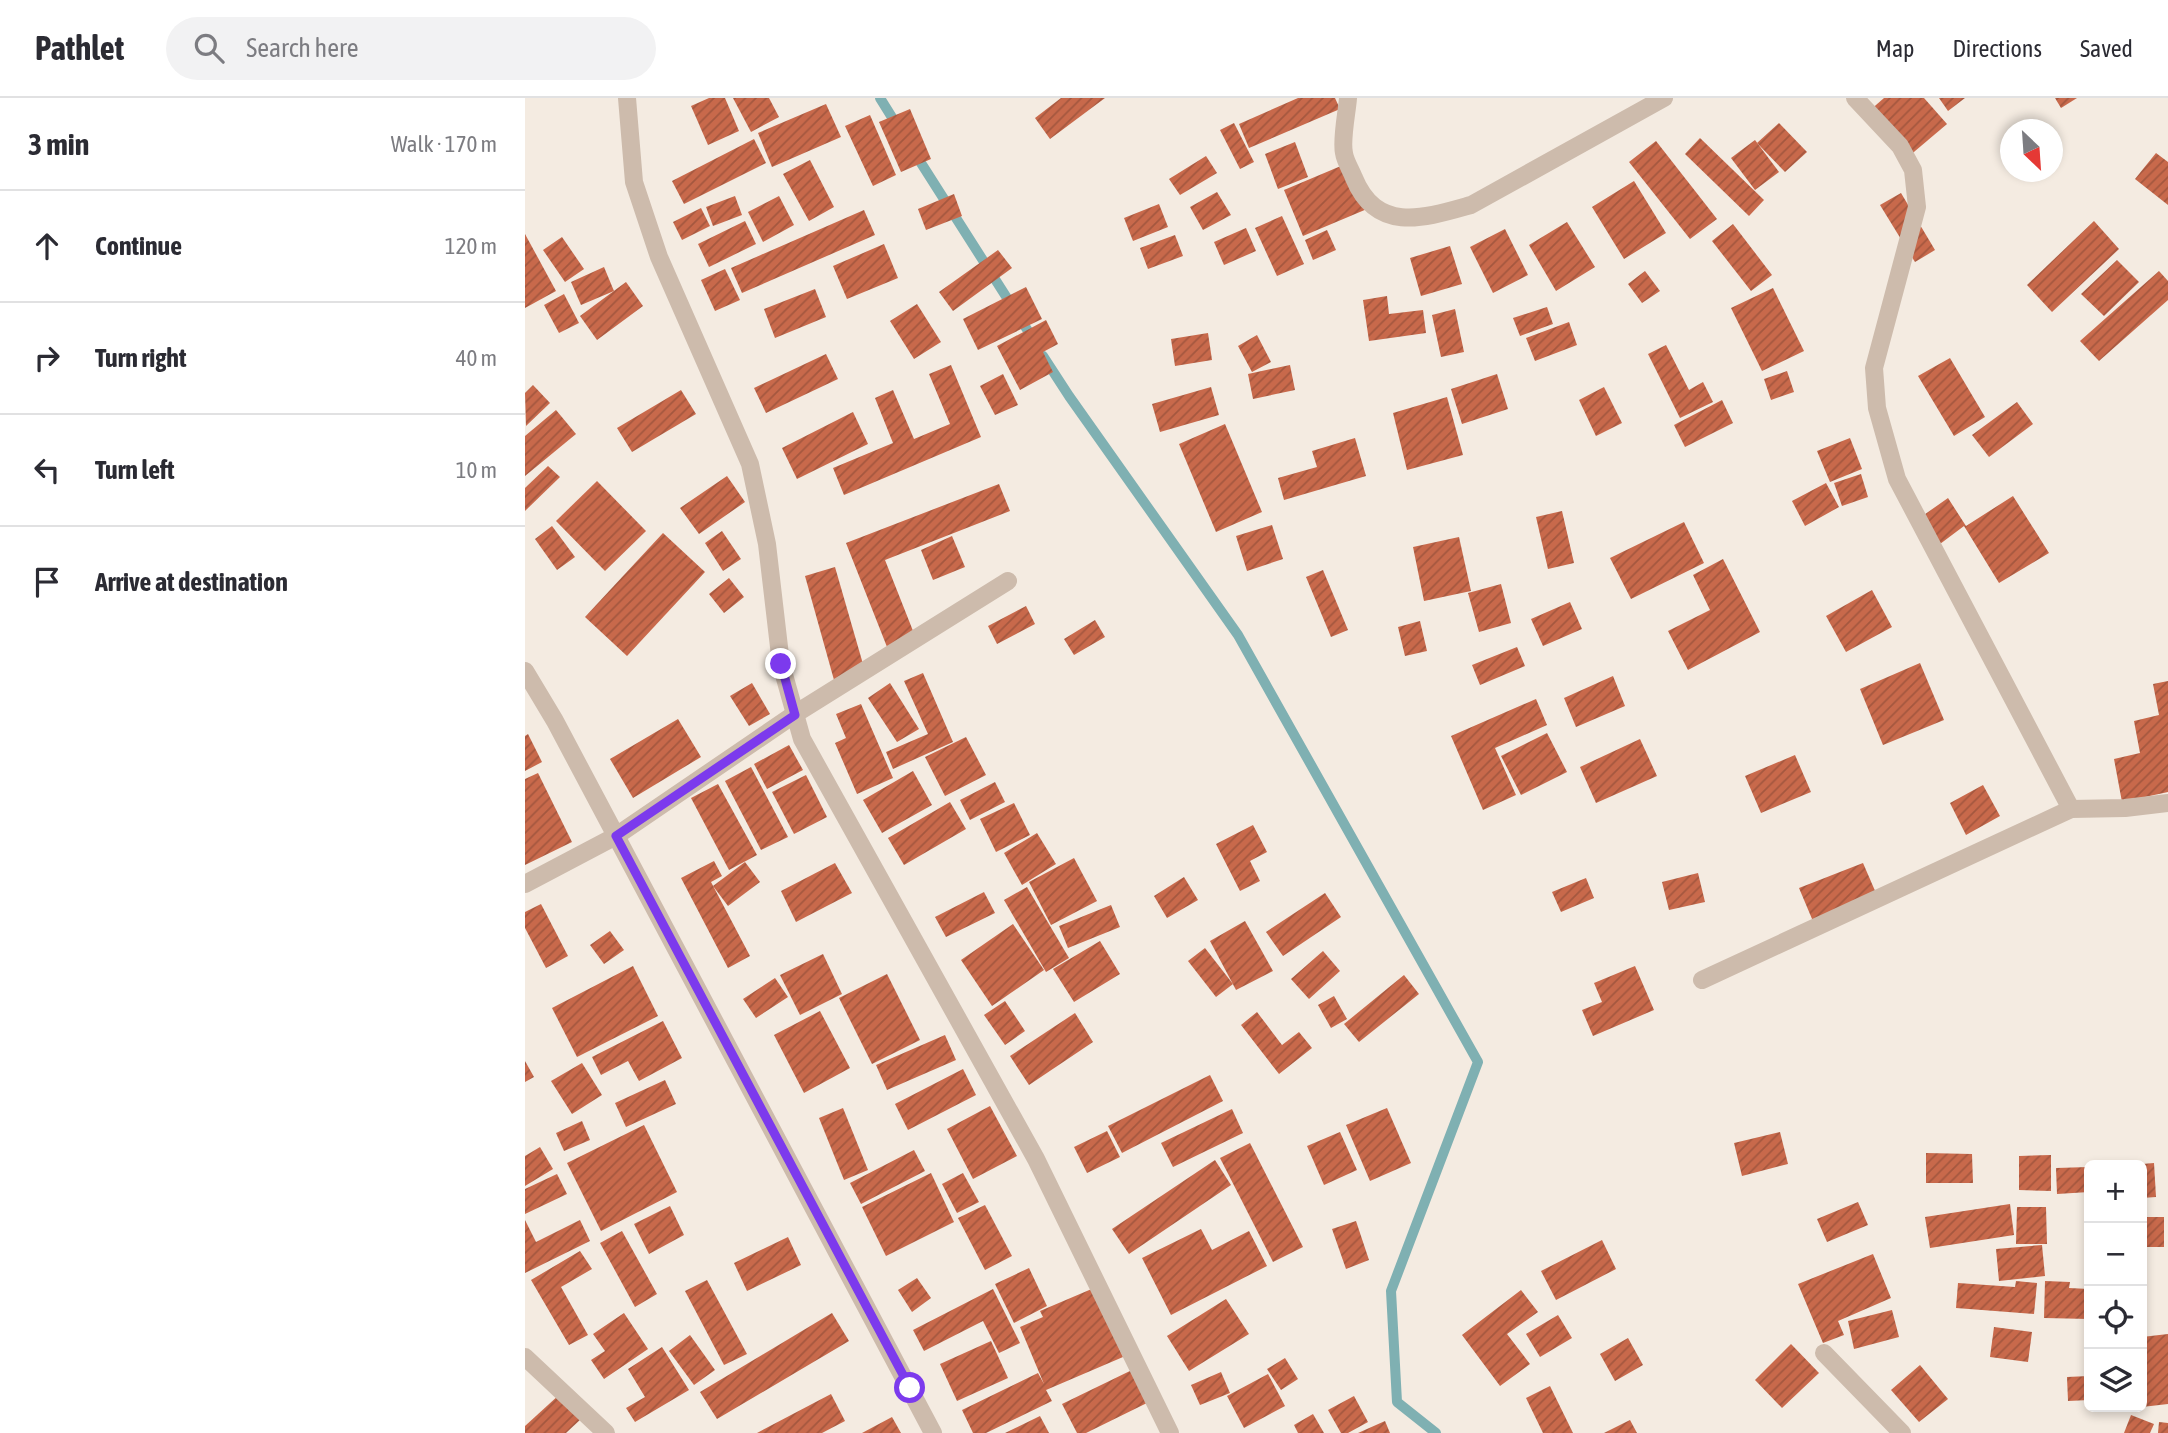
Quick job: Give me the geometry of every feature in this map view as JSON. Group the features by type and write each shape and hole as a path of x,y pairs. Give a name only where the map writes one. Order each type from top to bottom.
{"street":[{"path":"627,98 634,182 659,257 750,464 767,544 781,664 802,739 1036,1159 1170,1433"},
{"path":"1348,98 1343,152 1361,196 1385,214 1404,219 1437,215 1471,205 1664,98"},
{"path":"1855,98 1900,146 1913,170 1917,207 1874,368 1877,408 1898,479 2071,809"},
{"path":"525,884 616,836 795,715 1008,581"},
{"path":"525,671 555,722 933,1433"},
{"path":"1702,980 2071,809 2125,808 2168,803"},
{"path":"1824,1353 1902,1433"},
{"path":"525,1357 606,1433"}],"building":[{"path":"709,98 725,98 739,131 708,145 691,106"},
{"path":"733,98 769,98 779,117 751,132"},
{"path":"1061,98 1105,98 1050,139 1035,118"},
{"path":"1298,98 1335,98 1340,109 1249,148 1239,124"},
{"path":"1884,98 1924,98 1947,124 1908,157 1868,112"},
{"path":"1939,98 1965,98 1948,111"},
{"path":"2055,98 2077,98 2061,108"},
{"path":"826,104 841,137 772,167 758,133"},
{"path":"910,109 931,159 901,172 879,122"},
{"path":"870,115 896,175 873,186 845,126"},
{"path":"1234,123 1254,162 1240,169 1220,130"},
{"path":"1779,123 1807,152 1785,172 1757,143"},
{"path":"1700,138 1764,200 1749,216 1685,154"},
{"path":"754,139 766,163 684,204 672,181"},
{"path":"1755,140 1779,172 1755,190 1731,158"},
{"path":"1656,141 1717,219 1690,239 1629,162"},
{"path":"1295,142 1308,177 1278,189 1265,154"},
{"path":"2156,153 2168,162 2168,205 2135,179"},
{"path":"1206,156 1217,173 1180,195 1169,179"},
{"path":"810,160 834,207 809,221 783,174"},
{"path":"1348,163 1367,209 1303,236 1284,190"},
{"path":"1634,181 1666,233 1624,259 1592,207"},
{"path":"1217,192 1231,215 1203,230 1190,207"},
{"path":"1901,193 1935,250 1915,262 1880,205"},
{"path":"954,194 962,216 926,230 918,209"},
{"path":"735,196 742,215 713,226 706,207"},
{"path":"779,196 794,225 763,242 748,212"},
{"path":"1159,204 1168,227 1133,241 1124,218"},
{"path":"701,208 710,226 682,240 673,222"},
{"path":"864,210 875,235 742,293 731,268"},
{"path":"1282,216 1304,264 1277,276 1255,228"},
{"path":"745,221 756,244 709,267 698,244"},
{"path":"2094,221 2119,249 2052,312 2027,285"},
{"path":"1567,222 1595,267 1556,291 1529,245"},
{"path":"1733,224 1772,275 1751,291 1712,241"},
{"path":"1246,228 1256,251 1224,265 1214,242"},
{"path":"1505,229 1528,275 1493,293 1470,247"},
{"path":"1327,230 1336,250 1313,260 1305,240"},
{"path":"525,234 556,291 525,308"},
{"path":"1175,235 1183,256 1148,269 1140,248"},
{"path":"562,237 584,269 565,282 543,250"},
{"path":"884,244 898,278 847,299 833,266"},
{"path":"1450,246 1462,284 1421,296 1410,258"},
{"path":"998,250 1012,268 953,311 939,292"},
{"path":"2117,260 2139,282 2104,316 2081,294"},
{"path":"604,267 614,291 581,305 571,282"},
{"path":"725,269 740,300 715,311 701,280"},
{"path":"1645,271 1660,291 1642,303 1628,284"},
{"path":"2159,271 2168,281 2168,300 2099,361 2080,341"},
{"path":"626,282 643,306 597,340 580,316"},
{"path":"1026,287 1042,319 978,350 963,319"},
{"path":"1773,288 1804,351 1762,371 1731,308"},
{"path":"815,289 826,317 775,338 764,309"},
{"path":"564,294 579,323 559,333 544,305"},
{"path":"1387,296 1389,314 1423,310 1426,333 1369,341 1363,300"},
{"path":"917,304 941,342 914,359 890,321"},
{"path":"1547,307 1553,324 1520,336 1513,318"},
{"path":"1455,309 1464,352 1441,357 1432,315"},
{"path":"1046,320 1058,344 1043,352 1053,372 1020,390 997,346"},
{"path":"1569,322 1577,345 1535,361 1526,338"},
{"path":"1208,333 1212,360 1175,366 1171,339"},
{"path":"1257,335 1271,362 1252,372 1238,346"},
{"path":"1666,345 1689,390 1703,382 1713,402 1680,418 1648,354"},
{"path":"826,354 838,379 766,413 754,388"},
{"path":"1950,358 1985,417 1954,436 1918,376"},
{"path":"951,365 981,437 844,495 833,468 893,443 875,398 893,390 914,439 950,424 929,374"},
{"path":"1290,365 1295,390 1253,399 1248,374"},
{"path":"1787,371 1794,392 1771,400 1764,379"},
{"path":"1003,374 1018,405 995,415 980,386"},
{"path":"1497,374 1508,409 1462,424 1451,389"},
{"path":"533,385 550,403 526,426 525,393"},
{"path":"1211,387 1219,415 1160,432 1152,404"},
{"path":"1604,387 1622,423 1596,436 1579,400"},
{"path":"681,390 696,414 632,452 617,428"},
{"path":"1447,397 1463,455 1407,470 1393,413"},
{"path":"1722,400 1733,423 1685,447 1674,425"},
{"path":"2017,402 2033,424 1989,457 1972,435"},
{"path":"556,410 576,434 525,476 525,436"},
{"path":"853,412 868,444 797,479 782,448"},
{"path":"1225,424 1262,512 1216,532 1179,444"},
{"path":"1355,438 1366,476 1284,500 1278,478 1317,467 1312,451"},
{"path":"1850,438 1862,469 1830,482 1817,451"},
{"path":"548,466 560,477 525,511 525,488"},
{"path":"1861,474 1868,497 1842,506 1834,483"},
{"path":"727,476 745,502 699,534 680,508"},
{"path":"597,481 646,531 605,571 556,521"},
{"path":"1826,483 1839,507 1805,526 1792,501"},
{"path":"999,484 1010,511 885,560 917,641 889,652 846,543"},
{"path":"2013,496 2049,553 1999,583 1964,526 1940,544 1921,517 1948,498 1966,526"},
{"path":"1562,511 1574,563 1548,569 1536,517"},
{"path":"1684,522 1704,563 1631,599 1610,558"},
{"path":"1272,525 1283,559 1247,571 1236,536"},
{"path":"552,526 575,557 557,570 535,539"},
{"path":"722,531 741,559 723,571 705,543"},
{"path":"663,533 705,572 627,656 585,617"},
{"path":"952,536 965,567 933,580 921,550"},
{"path":"1459,537 1471,591 1424,601 1413,547"},
{"path":"1723,559 1760,632 1688,670 1668,631 1710,610 1693,575"},
{"path":"835,567 865,671 834,680 805,576"},
{"path":"1323,570 1348,630 1331,637 1306,577"},
{"path":"729,578 744,597 724,613 709,594"},
{"path":"1501,584 1511,623 1479,632 1468,593"},
{"path":"1872,590 1892,627 1846,652 1826,616"},
{"path":"1570,602 1582,629 1543,646 1531,619"},
{"path":"1026,606 1035,624 997,644 988,626"},
{"path":"1095,620 1105,637 1074,655 1064,639"},
{"path":"1420,621 1427,651 1405,656 1398,627"},
{"path":"1517,647 1525,666 1480,685 1472,665"},
{"path":"1920,663 1944,720 1883,745 1860,689"},
{"path":"923,673 953,742 893,769 886,752 928,734 904,681"},
{"path":"1613,676 1625,706 1576,727 1564,698"},
{"path":"2168,681 2168,792 2122,802 2114,759 2140,753 2134,721 2159,715 2153,684"},
{"path":"752,683 770,714 749,726 730,696"},
{"path":"890,683 919,729 897,742 868,698"},
{"path":"1536,699 1547,725 1495,748 1516,795 1483,810 1451,736"},
{"path":"861,704 893,778 857,794 835,743 846,738 836,714"},
{"path":"678,719 701,757 633,798 610,759"},
{"path":"1547,733 1567,772 1521,795 1501,756"},
{"path":"528,734 542,762 525,771 525,736"},
{"path":"966,737 986,775 945,796 925,757"},
{"path":"1640,739 1657,776 1596,803 1580,767"},
{"path":"789,745 803,770 767,789 754,764"},
{"path":"1795,755 1811,792 1761,813 1745,776"},
{"path":"751,767 788,837 761,850 725,781"},
{"path":"913,771 932,805 882,833 863,800"},
{"path":"538,773 572,842 525,865 525,779"},
{"path":"806,775 827,817 794,834 772,792"},
{"path":"995,782 1005,802 970,820 960,800"},
{"path":"718,784 757,855 729,870 691,798"},
{"path":"1983,785 2000,816 1966,835 1950,803"},
{"path":"950,802 966,829 904,865 888,838"},
{"path":"1014,803 1030,835 996,852 980,819"},
{"path":"1253,825 1267,852 1250,861 1260,881 1240,891 1216,844"},
{"path":"1037,833 1056,864 1022,885 1004,853"},
{"path":"1074,858 1097,901 1051,925 1029,882"},
{"path":"714,861 722,876 711,882 750,956 728,968 681,878"},
{"path":"745,862 760,882 728,906 713,886"},
{"path":"835,863 852,893 796,922 781,891"},
{"path":"1863,863 1879,900 1815,926 1799,888"},
{"path":"1698,873 1705,902 1669,910 1662,882"},
{"path":"1184,877 1198,900 1167,918 1154,896"},
{"path":"1586,878 1594,898 1561,912 1552,892"},
{"path":"1027,887 1069,958 1046,972 1004,900"},
{"path":"984,892 995,913 946,937 935,917"},
{"path":"1325,893 1341,917 1283,956 1266,932"},
{"path":"541,904 568,956 546,968 525,928 525,912"},
{"path":"1111,905 1120,927 1068,948 1059,926"},
{"path":"1245,921 1273,971 1236,990 1210,941"},
{"path":"1013,924 1044,970 992,1006 961,960"},
{"path":"610,931 624,950 604,964 590,945"},
{"path":"1100,941 1120,974 1074,1002 1053,969"},
{"path":"1205,948 1233,984 1216,997 1188,961"},
{"path":"1323,951 1340,971 1309,999 1291,979"},
{"path":"823,954 842,994 800,1015 780,975"},
{"path":"633,966 658,1016 577,1057 552,1008"},
{"path":"1635,966 1654,1010 1593,1036 1582,1010 1602,1002 1594,983"},
{"path":"887,974 920,1040 872,1064 839,998"},
{"path":"1404,975 1419,994 1359,1042 1344,1024"},
{"path":"775,978 788,997 756,1018 743,999"},
{"path":"1334,996 1347,1019 1331,1028 1318,1005"},
{"path":"1005,1001 1025,1031 1005,1045 984,1015"},
{"path":"820,1011 850,1068 804,1093 774,1035"},
{"path":"1257,1012 1282,1045 1299,1032 1312,1048 1279,1074 1241,1025"},
{"path":"1075,1013 1093,1042 1029,1085 1010,1056"},
{"path":"663,1021 682,1058 639,1081 628,1061 601,1075 592,1057"},
{"path":"945,1035 956,1060 887,1090 876,1065"},
{"path":"525,1061 534,1077 525,1082"},
{"path":"582,1063 602,1095 572,1114 551,1081"},
{"path":"963,1069 976,1095 908,1130 895,1104"},
{"path":"1210,1075 1223,1101 1122,1153 1108,1126"},
{"path":"665,1080 676,1104 626,1127 615,1103"},
{"path":"990,1106 1017,1156 973,1179 947,1129"},
{"path":"843,1108 868,1170 844,1180 819,1118"},
{"path":"1387,1108 1411,1163 1370,1181 1346,1125"},
{"path":"1232,1109 1243,1133 1173,1167 1161,1143"},
{"path":"582,1121 590,1140 564,1151 556,1133"},
{"path":"644,1125 677,1192 601,1231 567,1163"},
{"path":"1107,1131 1120,1157 1087,1173 1074,1147"},
{"path":"1340,1132 1357,1170 1324,1185 1307,1146"},
{"path":"1780,1132 1788,1164 1742,1176 1734,1143"},
{"path":"1250,1143 1303,1247 1273,1262 1220,1158"},
{"path":"540,1147 553,1169 525,1186 525,1156"},
{"path":"914,1150 925,1171 861,1204 850,1183"},
{"path":"1926,1153 1972,1154 1973,1183 1926,1183"},
{"path":"2051,1155 2051,1191 2019,1190 2019,1156"},
{"path":"1215,1160 1231,1185 1129,1254 1112,1229"},
{"path":"2154,1163 2156,1197 2147,1198 2147,1164"},
{"path":"2084,1167 2084,1192 2057,1194 2056,1168"},
{"path":"931,1173 954,1222 886,1256 862,1207"},
{"path":"963,1173 979,1202 957,1213 942,1184"},
{"path":"557,1174 567,1194 525,1214 525,1189"},
{"path":"1858,1202 1868,1225 1827,1242 1817,1219"},
{"path":"2010,1204 2014,1235 1930,1248 1925,1217"},
{"path":"985,1205 1012,1256 985,1270 958,1218"},
{"path":"670,1206 684,1235 649,1254 634,1224"},
{"path":"2017,1207 2046,1207 2047,1244 2016,1244"},
{"path":"2147,1217 2164,1217 2164,1247 2147,1247"},
{"path":"525,1220 536,1242 580,1220 590,1241 525,1273"},
{"path":"1356,1221 1369,1260 1346,1269 1332,1229"},
{"path":"1201,1229 1212,1250 1249,1231 1267,1266 1171,1315 1142,1258"},
{"path":"622,1231 657,1294 635,1307 600,1243"},
{"path":"788,1237 801,1265 747,1291 734,1263"},
{"path":"1602,1240 1616,1269 1556,1300 1541,1271"},
{"path":"2042,1245 2045,1276 1999,1281 1996,1249"},
{"path":"580,1251 592,1269 561,1287 588,1335 569,1345 531,1280"},
{"path":"1873,1254 1891,1298 1838,1321 1844,1335 1823,1343 1798,1284"},
{"path":"1029,1268 1047,1306 1014,1323 995,1284"},
{"path":"917,1278 931,1298 912,1312 898,1290"},
{"path":"707,1280 747,1354 724,1365 685,1291"},
{"path":"2016,1281 2037,1283 2034,1314 1956,1308 1958,1283 2015,1287"},
{"path":"2045,1281 2070,1282 2069,1288 2084,1289 2084,1319 2044,1318"},
{"path":"1094,1288 1123,1357 1046,1390 1052,1401 986,1433 973,1433 962,1410 1038,1373 1044,1384 1020,1327 1043,1317 1040,1311"},
{"path":"993,1289 1020,1343 999,1353 983,1321 924,1351 913,1330"},
{"path":"1521,1290 1538,1312 1507,1334 1530,1364 1500,1386 1462,1335"},
{"path":"1226,1299 1249,1334 1189,1371 1167,1336"},
{"path":"1892,1310 1899,1337 1854,1349 1848,1321"},
{"path":"624,1313 648,1349 604,1379 591,1360 605,1351 593,1334"},
{"path":"832,1313 849,1341 717,1419 700,1392"},
{"path":"1558,1315 1572,1338 1540,1357 1526,1334"},
{"path":"1994,1327 2032,1332 2028,1362 1990,1357"},
{"path":"2168,1334 2168,1404 2147,1406 2147,1336"},
{"path":"690,1335 715,1370 694,1385 669,1351"},
{"path":"1628,1338 1643,1365 1615,1381 1600,1354"},
{"path":"991,1341 1008,1378 957,1401 940,1364"},
{"path":"1791,1344 1819,1373 1782,1408 1755,1380"},
{"path":"662,1347 689,1390 635,1422 626,1408 645,1397 628,1369"},
{"path":"1285,1358 1298,1379 1281,1390 1267,1369"},
{"path":"1920,1365 1948,1399 1919,1422 1891,1390"},
{"path":"1132,1370 1149,1402 1086,1433 1077,1433 1062,1404"},
{"path":"1221,1372 1230,1393 1200,1405 1191,1385"},
{"path":"1268,1374 1285,1406 1244,1428 1227,1396"},
{"path":"2084,1376 2084,1400 2068,1401 2067,1377"},
{"path":"1550,1386 1573,1433 1543,1433 1526,1398"},
{"path":"560,1394 582,1418 566,1433 525,1433 525,1426"},
{"path":"831,1394 845,1421 822,1433 757,1433"},
{"path":"1354,1396 1368,1422 1348,1433 1341,1433 1328,1410"},
{"path":"1313,1414 1324,1433 1298,1433 1294,1425"},
{"path":"2131,1415 2154,1424 2150,1433 2124,1433"},
{"path":"1040,1416 1049,1433 1005,1433"},
{"path":"892,1417 901,1433 862,1433"},
{"path":"1630,1420 1637,1433 1604,1433"},
{"path":"1385,1421 1390,1433 1358,1433"},
{"path":"2159,1422 2168,1423 2168,1433 2158,1433"}],"waterway":[{"path":"880,98 898,127"},
{"path":"914,152 1035,342"},
{"path":"1043,356 1238,635 1478,1062 1391,1291 1397,1402 1436,1433"}],"route":[{"path":"781,664 795,715 616,836 910,1388"}]}
